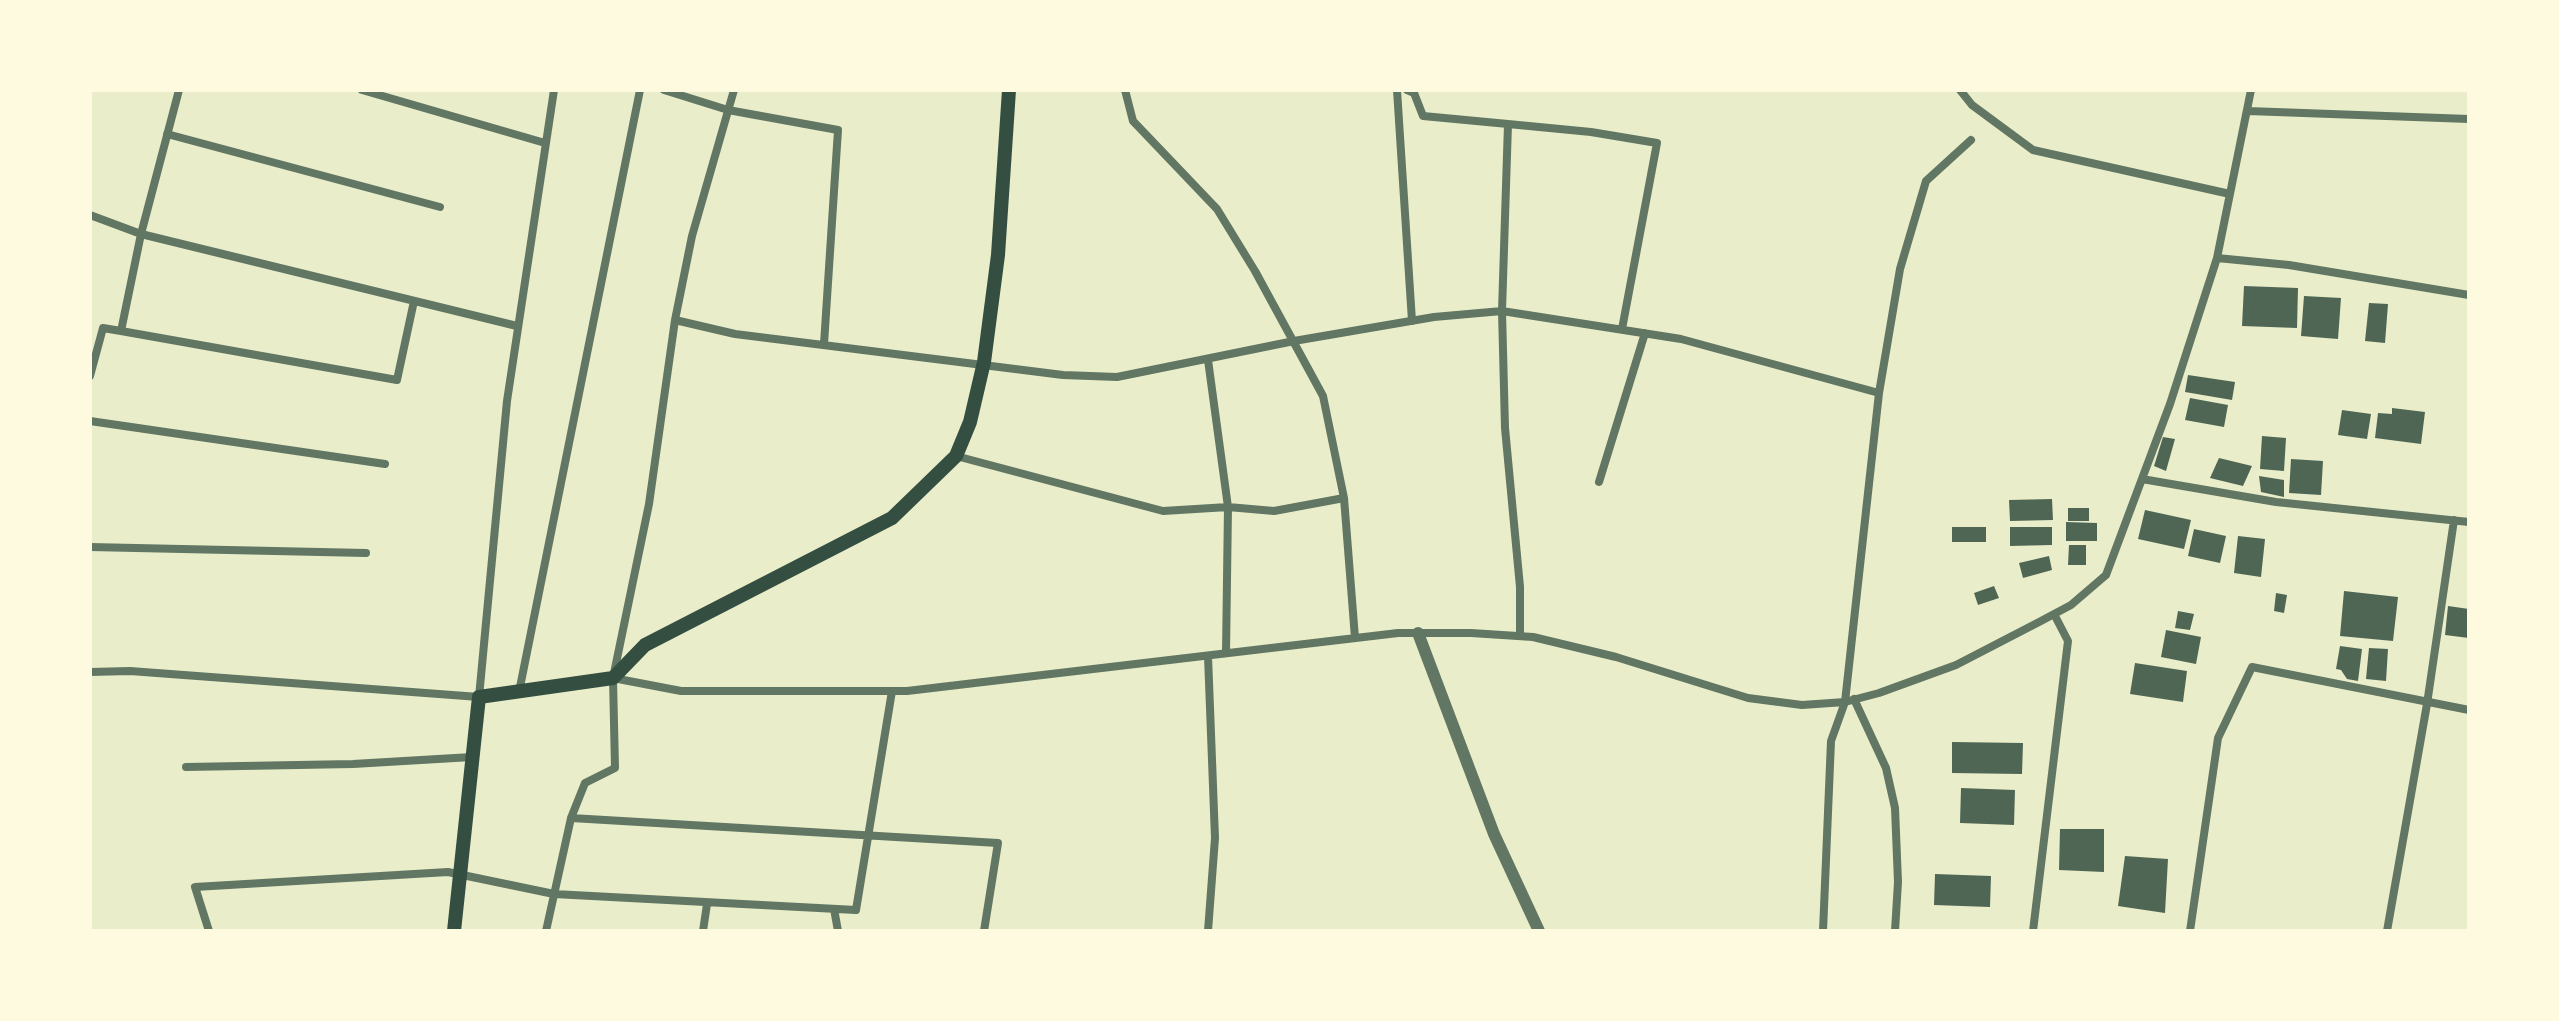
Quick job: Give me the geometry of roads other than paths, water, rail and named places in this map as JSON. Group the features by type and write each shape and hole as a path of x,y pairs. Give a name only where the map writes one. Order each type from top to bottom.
{"main road":[{"path":"454,931 479,697 613,678 645,645 892,518 956,456 970,422 984,362 998,255 1009,90"}],"street":[{"path":"121,331 141,234 179,90"},
{"path":"362,90 545,143"},
{"path":"90,672 130,671 479,697 517,326 554,90"},
{"path":"519,692 640,90"},
{"path":"664,90 728,110 838,130 824,344"},
{"path":"546,931 571,818 585,783 615,768 613,678 649,504 675,320 692,236 734,90"},
{"path":"1125,90 1133,121 1217,209 1323,396 1344,498 1355,638"},
{"path":"1397,90 1412,321"},
{"path":"1407,90 1414,93 1423,116 1591,132 1657,143 1622,329"},
{"path":"1960,90 1972,105 2033,150 2230,194"},
{"path":"613,678 681,691 892,691 1418,633 1520,636 1616,657 1748,698 1802,705 1849,701 1956,665 2071,605 2106,575 2217,258 2251,90"},
{"path":"2248,111 2469,119"},
{"path":"1508,124 1502,311 1505,428 1520,587 1520,636"},
{"path":"167,134 440,207"},
{"path":"1823,931 1831,741 1849,701 1879,393 1900,269 1926,181 1971,140"},
{"path":"90,215 141,234 517,326"},
{"path":"2217,258 2289,265 2469,295"},
{"path":"90,376 103,328 397,380 414,301"},
{"path":"675,320 735,334 984,362 1063,375 1117,377 1294,341 1412,321 1502,311 1645,333 1783,364 1879,393"},
{"path":"1599,482 1645,333"},
{"path":"1208,360 1228,507 1226,653"},
{"path":"90,421 385,464"},
{"path":"956,456 1163,511 1228,507 1274,511 1344,498"},
{"path":"2142,479 2276,502 2469,522"},
{"path":"2387,931 2427,704 2454,520"},
{"path":"90,547 366,553"},
{"path":"2033,931 2068,641 2054,614"},
{"path":"1418,633 1494,834 1539,931"},
{"path":"1208,656 1215,838 1208,931"},
{"path":"2190,931 2218,738 2252,667 2469,710"},
{"path":"209,931 195,887 460,874 554,894 856,910 892,691"},
{"path":"1849,701 1886,768 1895,808 1898,882 1895,931"},
{"path":"186,767 353,764 472,757"},
{"path":"571,818 998,843 984,931"},
{"path":"703,931 707,904"},
{"path":"834,909 838,931"}]}
